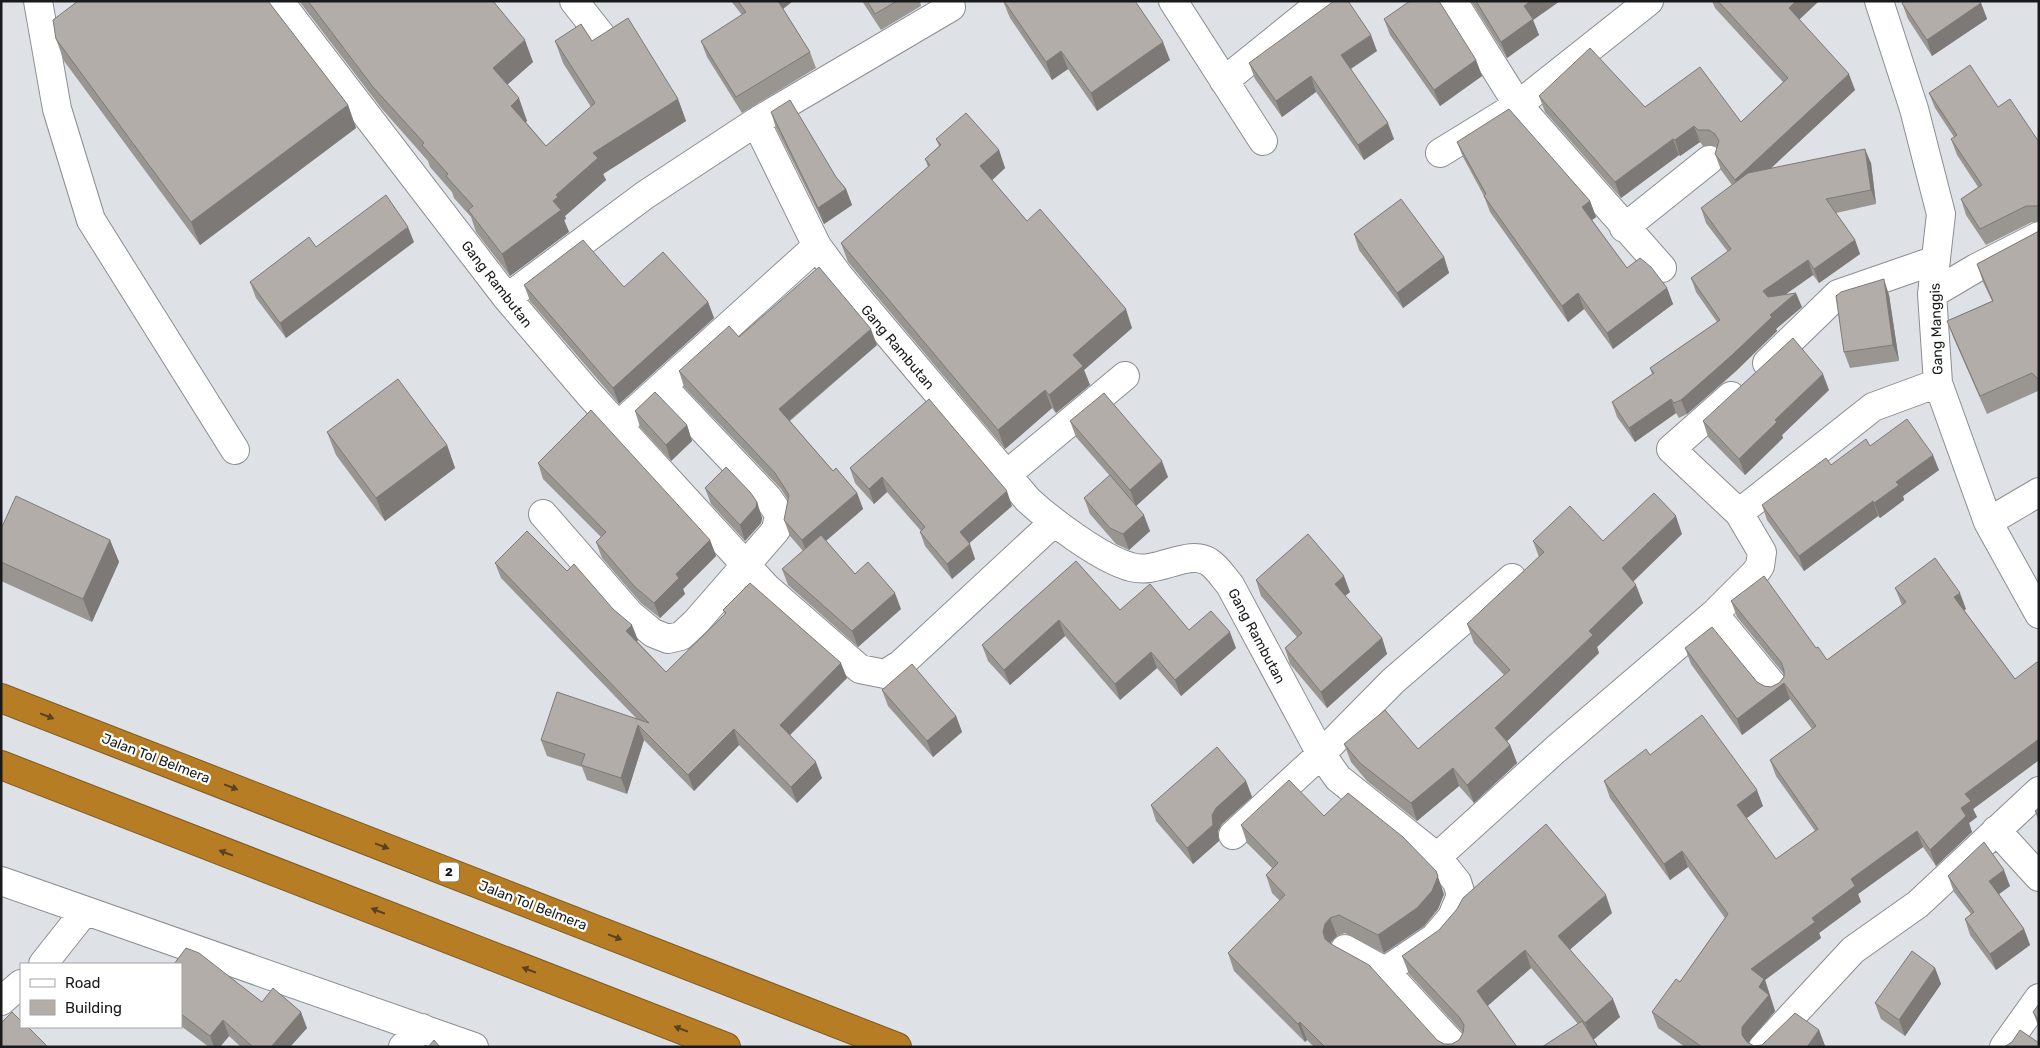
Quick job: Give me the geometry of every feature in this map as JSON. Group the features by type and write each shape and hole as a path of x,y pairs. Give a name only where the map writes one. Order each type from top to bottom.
{"highway":[{"name":"Jalan Tol Belmera","path":"1,698 897,1047"},
{"path":"1,765 726,1047"}],"street":[{"path":"38,1 57,109 91,220 235,450"},
{"name":"Gang Rambutan","path":"279,1 507,298 618,426 780,600 860,669 885,674 901,664 1053,523"},
{"path":"574,1 604,40"},
{"path":"1173,1 1262,141"},
{"path":"1224,81 1323,1"},
{"path":"1453,1 1518,105 1624,228 1662,268"},
{"path":"1440,153 1518,105 1649,1"},
{"name":"Gang Manggis","path":"1879,1 1914,109 1940,214 1932,294 1938,383 1988,522 2039,614"},
{"path":"507,298 645,195 756,122 951,8"},
{"name":"Gang Rambutan","path":"756,122 817,246 838,276 1028,500 1053,523 1120,564 1133,568 1160,567 1196,556 1210,562 1230,585 1321,754 1338,778 1437,857 1457,882 1461,895 1452,917 1434,938 1385,971"},
{"path":"1624,228 1709,160"},
{"path":"1932,294 1976,268 2039,236"},
{"path":"618,426 817,246"},
{"path":"1437,857 1555,750 1714,614 1755,573 1762,557 1760,547 1739,513 1671,449 1748,382 1838,294 1936,260"},
{"path":"1006,475 1125,376"},
{"path":"1739,513 1873,408 1938,383"},
{"path":"543,514 630,614 653,633 668,639 681,636 696,622 776,530 779,514 768,498 663,387"},
{"path":"1988,522 2039,492"},
{"path":"1233,835 1321,754 1393,681 1512,578"},
{"path":"1714,614 1775,688"},
{"path":"1763,1047 1853,950 1918,904 2039,791"},
{"path":"1996,830 2039,878"},
{"path":"1,881 85,911 412,1038 474,1047"},
{"path":"44,963 85,911"},
{"path":"1345,949 1385,971 1456,1047"},
{"path":"1,1002 20,985"},
{"path":"2004,1047 2039,998"}],"building":[{"path":"78,1 268,1 348,105 191,222 56,39 53,20"},
{"path":"308,1 493,1 525,40 493,68 519,98 511,106 546,146 595,103 555,41 581,24 592,41 628,18 678,99 593,153 598,158 556,195 558,197 553,201 561,210 502,254 468,210 473,206 446,176 448,174 422,145 424,143 373,87"},
{"path":"738,1 778,1 810,52 736,97 701,41 746,12"},
{"path":"867,1 897,1 875,14"},
{"path":"1004,1 1135,1 1163,42 1091,93 1061,51 1046,62"},
{"path":"1334,1 1348,1 1371,35 1341,55 1388,123 1358,145 1311,76 1276,101 1249,63"},
{"path":"1410,1 1439,1 1476,60 1434,90 1384,19"},
{"path":"1476,1 1531,1 1524,6 1533,19 1501,42"},
{"path":"1718,1 1796,1 1789,8 1849,74 1735,180 1715,154 1719,141 1715,134 1709,130 1698,130 1694,126 1675,140 1673,139 1615,182 1539,96 1590,48 1645,107 1700,67 1741,122 1788,78"},
{"path":"1905,1 1980,1 1981,3 1927,40 1902,3"},
{"path":"1970,65 1998,107 2010,99 2039,142 2039,206 2026,206 1980,229 1961,199 1982,185 1951,139 1957,135 1929,93"},
{"path":"790,100 836,177 846,189 818,208 771,112"},
{"path":"1509,109 1590,201 1582,207 1627,268 1640,258 1651,267 1667,288 1607,333 1578,293 1562,306 1484,196 1486,194 1457,142"},
{"path":"966,113 999,150 980,166 1027,221 1040,209 1126,309 1073,355 1083,366 1049,395 1045,390 998,430 841,243 930,165 925,159 941,145 936,139"},
{"path":"1865,149 1871,190 1826,199 1855,240 1814,269 1808,260 1763,291 1768,297 1796,293 1770,315 1772,317 1731,356 1681,400 1674,403 1671,399 1629,428 1612,402 1654,373 1650,368 1720,320 1691,278 1731,249 1701,208 1748,173"},
{"path":"386,195 408,227 280,323 250,282 309,237 316,247"},
{"path":"1401,199 1444,257 1397,293 1354,234"},
{"path":"2039,231 2039,380 2032,373 1980,396 1947,321 1993,301 1977,264"},
{"path":"583,240 624,287 663,252 708,302 613,388 524,285"},
{"path":"819,267 871,329 779,409 833,471 836,468 857,493 802,540 784,520 789,495 775,473 679,371 729,326 739,337"},
{"path":"1884,279 1893,345 1844,352 1836,296 1841,292"},
{"path":"1793,338 1823,374 1775,420 1777,422 1739,459 1703,421"},
{"path":"398,379 447,445 376,498 327,432"},
{"path":"655,392 687,425 666,445 635,411"},
{"path":"1104,393 1162,461 1130,490 1070,421"},
{"path":"929,399 1007,491 960,532 970,544 947,564 920,532 925,527 882,477 869,489 850,468"},
{"path":"591,410 710,540 676,574 679,578 654,603 635,587 596,542 606,532 538,463"},
{"path":"1907,419 1933,455 1896,482 1899,485 1874,503 1873,501 1799,556 1762,505 1826,458 1831,465 1866,439 1870,446"},
{"path":"726,467 757,502 756,507 740,525 705,488"},
{"path":"1110,475 1144,515 1123,534 1110,528 1084,498"},
{"path":"1654,493 1676,516 1622,568 1636,585 1589,631 1593,635 1495,728 1510,745 1467,785 1453,768 1411,803 1360,763 1344,744 1385,710 1418,749 1510,670 1467,624 1544,552 1533,541 1570,506 1603,541"},
{"path":"16,496 110,540 83,599 1,562 1,529"},
{"path":"527,531 567,571 574,564 613,609 632,625 626,631 666,672 726,613 723,610 750,583 841,663 780,725 816,762 791,787 734,729 688,775 638,725 621,778 581,765 585,754 541,740 557,692 649,723 495,563"},
{"path":"1308,534 1344,576 1335,584 1382,638 1321,692 1285,648 1302,633 1256,580"},
{"path":"821,535 855,574 868,562 895,593 852,631 782,569"},
{"path":"1935,558 1960,593 1954,597 2015,679 2037,662 2039,664 2039,739 1965,794 1971,801 1961,808 1966,816 1930,850 1917,831 1851,879 1855,886 1812,918 1815,922 1751,969 1764,979 1759,987 1769,995 1742,1027 1742,1035 1747,1042 1754,1046 1762,1045 1795,1013 1819,1030 1807,1047 1702,1047 1652,1012 1676,979 1680,982 1728,914 1682,851 1664,864 1604,781 1646,749 1650,755 1702,715 1757,790 1737,805 1776,859 1818,829 1770,760 1816,726 1784,683 1737,719 1685,648 1712,627 1757,682 1771,687 1779,683 1784,677 1781,662 1731,601 1764,576 1816,648 1818,647 1827,660 1906,602 1895,588"},
{"path":"1076,561 1120,610 1150,584 1189,630 1211,611 1230,632 1175,680 1151,652 1115,684 1059,620 1004,670 982,645"},
{"path":"912,664 956,716 927,741 882,690"},
{"path":"1217,747 1246,781 1216,808 1212,815 1213,825 1187,848 1151,805"},
{"path":"1289,780 1324,816 1348,793 1403,837 1436,871 1438,876 1432,891 1417,908 1378,935 1339,915 1330,918 1325,924 1323,932 1325,939 1331,944 1369,965 1437,1040 1444,1044 1452,1044 1459,1040 1463,1033 1464,1025 1460,1018 1402,956 1439,930 1457,909 1463,898 1546,824 1606,895 1558,936 1613,999 1585,1023 1525,950 1477,991 1517,1047 1325,1047 1300,1022 1298,1024 1228,953 1285,895 1266,875 1278,863 1241,825"},
{"path":"2039,808 2039,816 2035,811"},
{"path":"1984,842 2004,870 1989,881 2024,929 1990,954 1965,919 1974,912 1948,876"},
{"path":"186,948 199,953 262,1002 273,988 301,1012 271,1047 253,1047 223,1020 210,1036 182,1015 182,963 175,963"},
{"path":"1912,951 1935,968 1899,1020 1875,1003"},
{"path":"2039,1004 2039,1021 2033,1012"},
{"path":"12,1012 20,1020 20,1028 29,1028 48,1047 1,1047 1,1023"},
{"path":"1582,1021 1598,1047 1542,1047"},
{"path":"2020,1030 2039,1043 2039,1047 2004,1047 2012,1042"},
{"path":"434,1040 440,1047 428,1047"}]}
